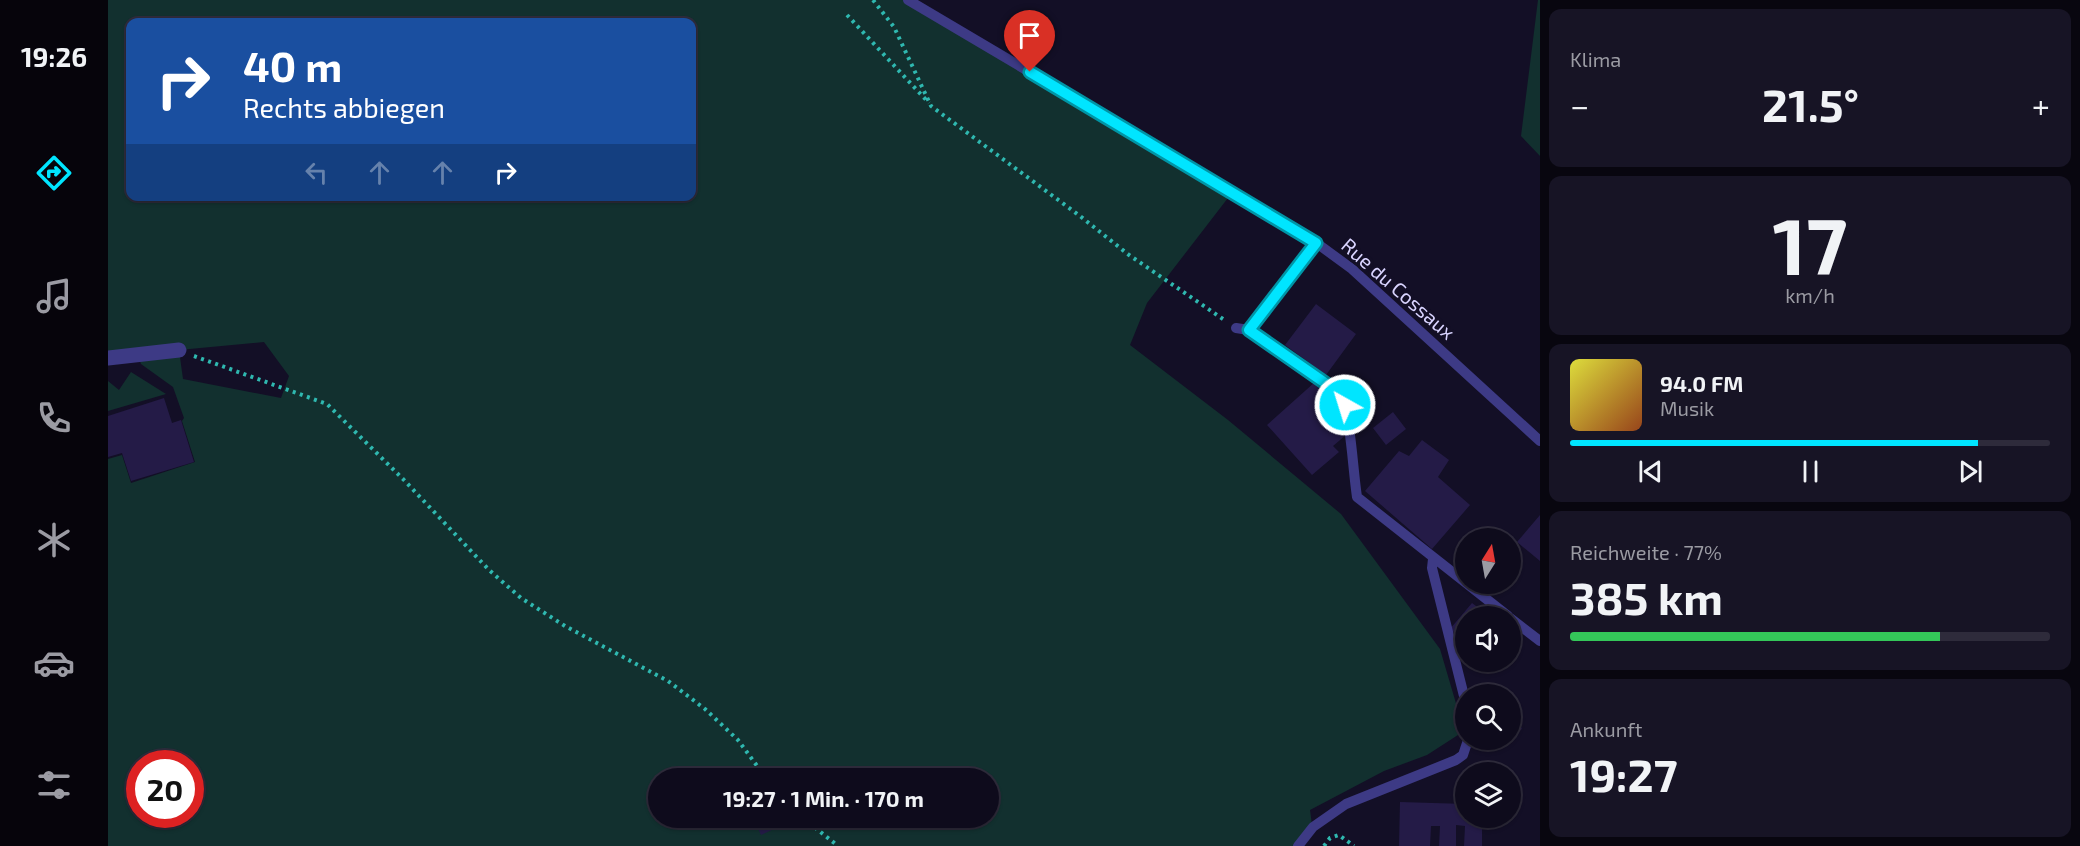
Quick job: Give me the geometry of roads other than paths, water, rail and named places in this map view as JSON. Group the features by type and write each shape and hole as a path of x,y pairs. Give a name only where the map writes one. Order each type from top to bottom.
{"street":[{"path":"108,358 179,350"}],"lane":[{"name":"Rue du Cossaux","path":"908,0 1316,243 1352,269 1540,441"},
{"path":"1249,330 1316,243"},
{"path":"1236,328 1249,330 1341,394 1350,427 1357,497 1495,606"},
{"path":"1433,559 1432,568 1461,684"},
{"path":"1521,626 1540,641"},
{"path":"1298,846 1313,827 1346,804 1456,760 1463,755 1465,750"}]}
